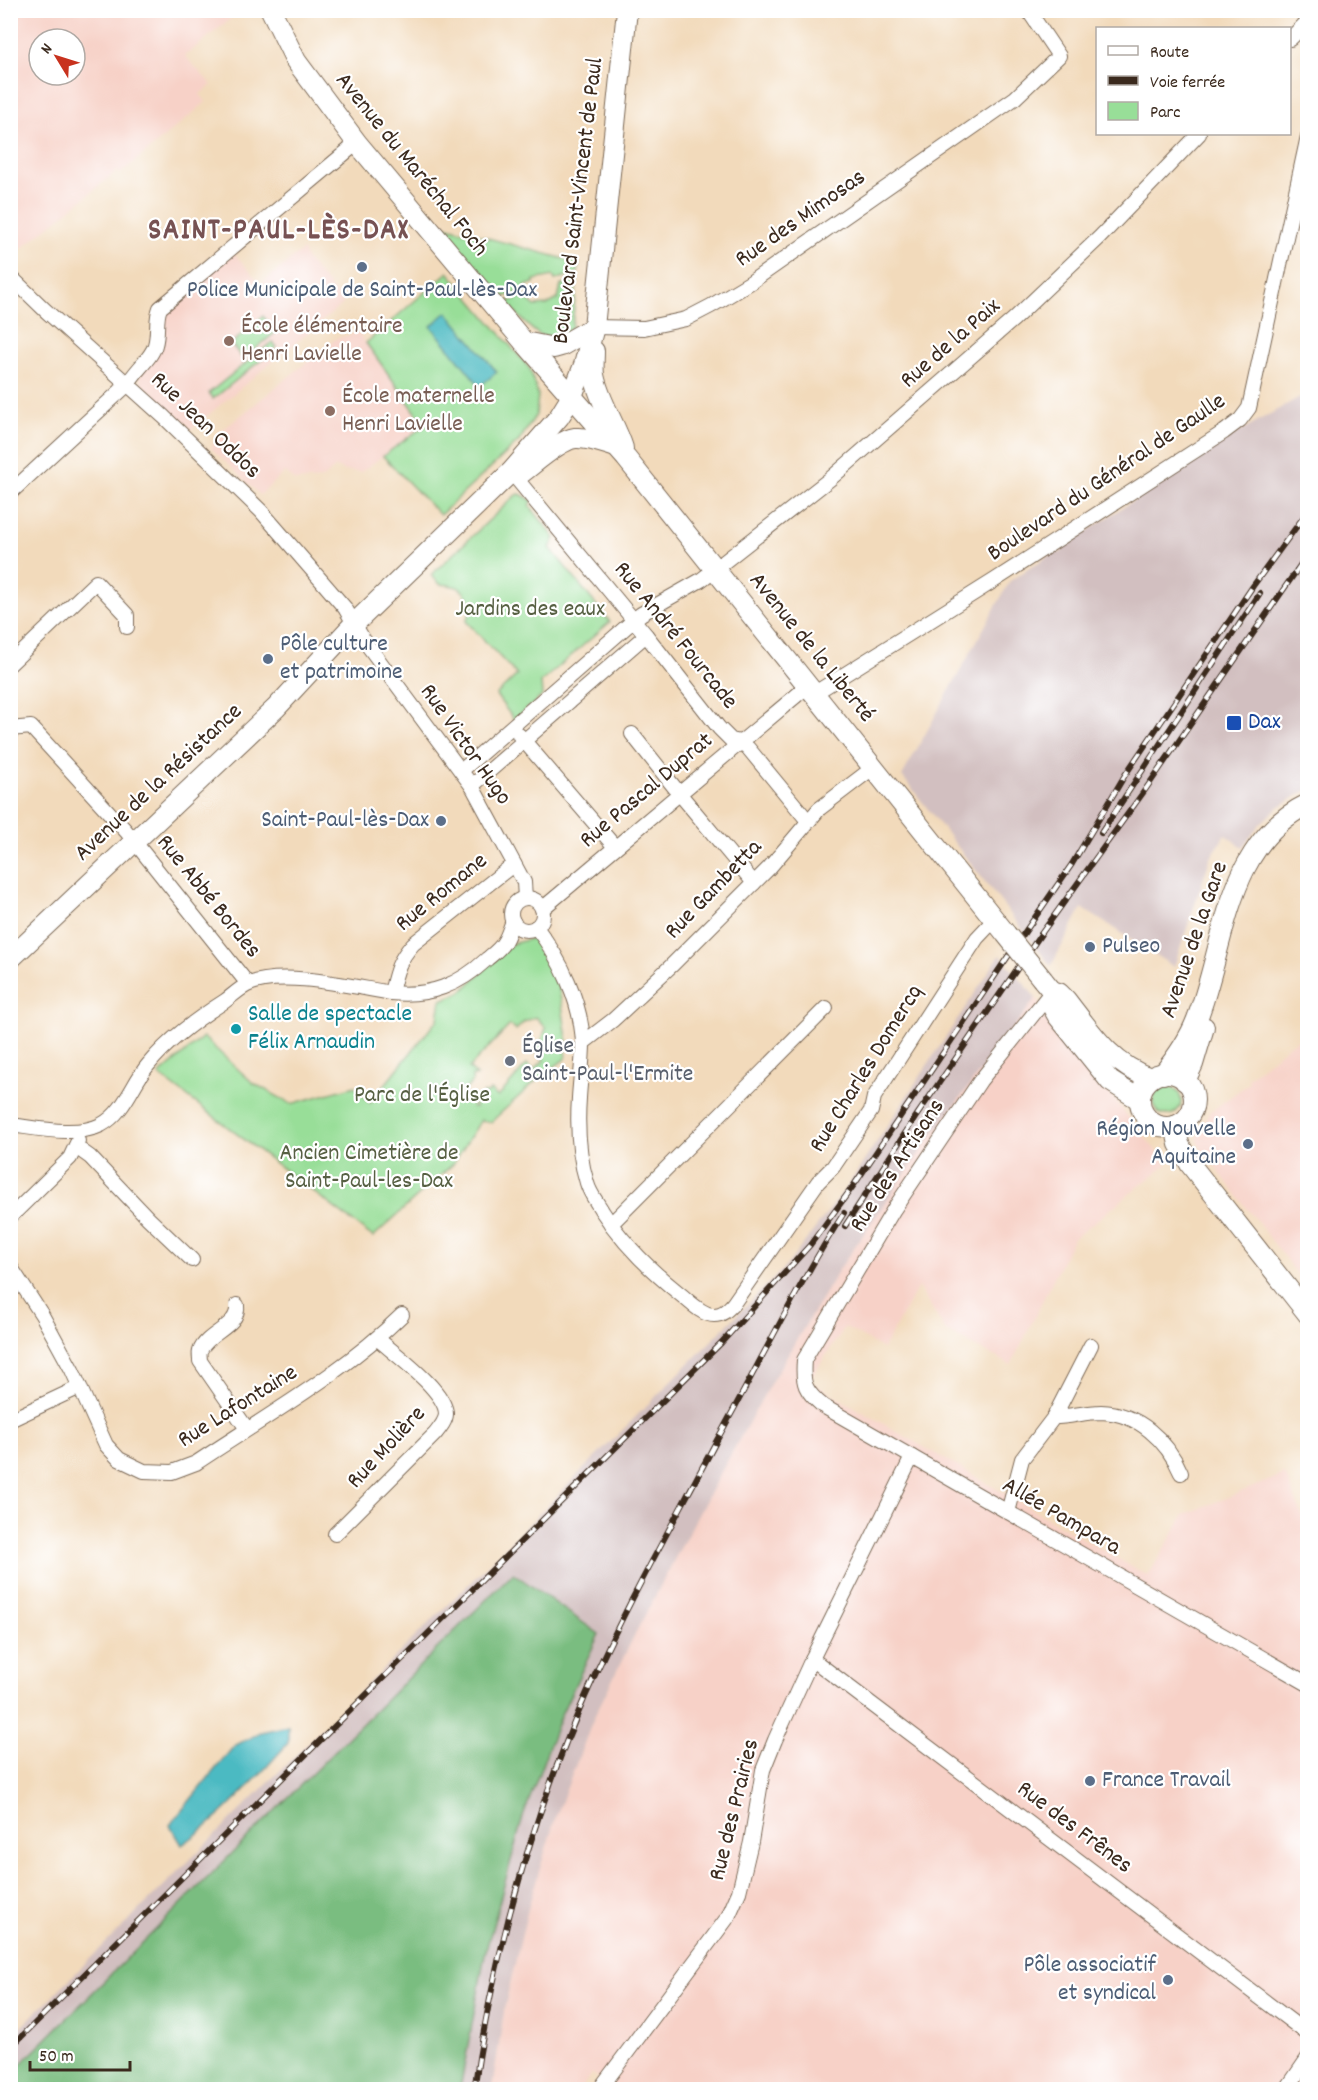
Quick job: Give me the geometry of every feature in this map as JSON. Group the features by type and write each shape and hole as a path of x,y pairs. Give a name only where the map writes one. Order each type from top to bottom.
{"main road":[{"name":"Avenue du Maréchal Foch","path":"271,10 296,60 357,143 572,396"},
{"name":"Boulevard Saint-Vincent de Paul","path":"572,396 584,365 594,327 627,10"},
{"path":"524,342 554,348 594,327 594,374 601,398 617,429 621,452"},
{"name":"Avenue de la Liberté","path":"572,396 621,452 1052,991"},
{"name":"Avenue de la Résistance","path":"10,959 130,836 309,660 338,640 510,476 559,417 572,396"},
{"name":"Avenue de la Résistance","path":"510,476 562,442 574,438 588,439 621,452"},
{"name":"Avenue de la Gare","path":"1157,1076 1185,1045 1197,1020 1235,889 1248,861 1264,838 1277,825 1308,804"},
{"name":"Avenue de la Gare","path":"1185,1081 1193,1064 1247,884 1273,846 1291,829 1308,818"},
{"name":"Avenue de la Résistance","path":"10,942 130,836"},
{"path":"1140,1100 1110,1081 1057,1016 1051,1004 1052,991 1059,993 1066,1000 1106,1050 1121,1064 1157,1076 1175,1075 1185,1081 1192,1092 1192,1109 1188,1116 1174,1126 1158,1126 1145,1116 1140,1100 1145,1084 1157,1076"},
{"path":"1174,1126 1179,1144 1190,1164 1308,1314"}],"street":[{"name":"Rue des Mimosas","path":"594,327 644,328 686,320 751,282 1015,98 1059,56 1028,10"},
{"path":"1291,38 1308,21"},
{"name":"Rue de la Paix","path":"461,771 641,614 690,588 830,479 1014,319 1100,237 1198,135"},
{"name":"Boulevard du Général de Gaulle","path":"812,689 995,580 1240,420 1249,408 1308,136"},
{"path":"10,493 128,384 133,373 155,347 156,319 160,308 225,251 357,143"},
{"name":"Rue Jean Oddos","path":"10,276 128,384 261,511 339,601 355,623"},
{"name":"Rue André Fourcade","path":"510,476 646,635 719,728 731,740 741,742 808,821"},
{"path":"10,664 96,582 127,615 127,627"},
{"name":"Rue Victor Hugo","path":"355,623 363,639 472,786 524,882 525,898"},
{"path":"472,786 646,635"},
{"name":"Rue Pascal Duprat","path":"542,909 741,742 812,689"},
{"name":"Rue Abbé Bordes","path":"10,729 31,727 130,836 220,952 248,984 282,978 391,993 425,992 463,979 502,945 513,921"},
{"path":"512,727 615,847"},
{"path":"633,734 754,883"},
{"name":"Rue Gambetta","path":"583,1042 613,1020 655,981 754,883 819,808 874,768"},
{"name":"Rue Romane","path":"391,993 397,966 408,950 514,864"},
{"path":"525,898 536,901 542,909 542,917 536,927 527,930 522,929 513,921 511,915 513,908 525,898"},
{"path":"536,927 564,969 579,1014 583,1042 579,1100 580,1150 587,1184 611,1224 826,1008"},
{"name":"Rue Charles Domercq","path":"611,1224 637,1256 658,1276 705,1312 714,1315 724,1312 734,1304 818,1182 833,1167 870,1111 873,1097 970,948 984,929 1001,927"},
{"path":"10,1125 78,1130 100,1125 116,1113 132,1093 147,1066 163,1049 202,1016 248,984"},
{"name":"Rue des Artisans","path":"802,1378 804,1360 894,1209 981,1082 1052,991"},
{"path":"10,1217 70,1158 76,1147 78,1130"},
{"path":"76,1147 90,1157 192,1260"},
{"name":"Rue Lafontaine","path":"10,1266 42,1315 80,1387 106,1445 119,1459 144,1471 172,1472 196,1463 332,1373 378,1339 402,1315"},
{"path":"237,1305 238,1311 233,1319 206,1342 200,1351 200,1361 247,1429"},
{"name":"Rue Molière","path":"335,1534 435,1434 447,1417 445,1405 436,1392 378,1339"},
{"path":"1008,1512 1022,1459 1054,1417 1091,1345"},
{"name":"Allée Pampara","path":"802,1378 807,1390 823,1406 1308,1684"},
{"path":"10,1420 80,1387"},
{"path":"1054,1417 1098,1412 1118,1414 1143,1425 1161,1440 1175,1459 1181,1473"},
{"name":"Rue des Prairies","path":"599,2090 728,1917 739,1892 752,1842 764,1770 777,1734 912,1457"},
{"name":"Rue des Frênes","path":"812,1659 1308,2034"},
{"path":"1286,2090 1308,2058"}],"shaded area":[{"path":"11,10 240,11 185,56 212,85 200,94 206,102 120,174 117,171 11,257"},
{"name":"École élémentaire Henri Lavielle","path":"303,250 306,259 344,303 191,429 141,383 140,377 160,316 232,251 261,284"},
{"name":"École maternelle Henri Lavielle","path":"357,331 425,425 361,472 344,471 336,467 322,479 295,481 285,472 260,495 211,448 219,433 337,338"},
{"path":"1307,393 1307,790 1277,808 1260,824 1243,847 1225,835 1210,859 1174,967 1082,908 1051,966 902,776 1010,581 1057,550 1059,553 1062,551 1061,548 1233,435"},
{"path":"1000,955 1036,998 932,1135 840,1268 774,1377 716,1481 595,1715 556,1816 530,1901 505,2005 492,2089 460,2089 485,1954 523,1817 559,1719 599,1635 513,1573 11,2074 11,2037 788,1264 847,1187"},
{"path":"1036,998 1090,1070 1167,1164 1073,1239 1011,1365 946,1331 918,1287 883,1349 845,1327 809,1381 1148,1576 1184,1515 1285,1474 1308,1530 1307,2089 608,2090 593,2073 580,2089 492,2090 505,2005 530,1901 556,1816 595,1715 636,1632 774,1377 840,1268 932,1135"},
{"path":"1307,1035 1307,1287 1200,1147 1197,1136 1209,1113 1249,1083 1248,1078 1290,1044"}],"green space":[{"path":"430,222 579,263 578,273 555,280 553,276 534,280 534,283 525,286 526,290 503,297"},
{"path":"448,272 530,369 538,395 536,415 519,441 440,515 383,456 425,425 366,343"},
{"path":"577,280 572,327 562,335 553,338 544,336 528,326 507,302 524,296 535,306 547,305 558,299 561,285"},
{"path":"263,316 276,332 243,359 231,344"},
{"path":"272,342 277,347 213,399 209,393"},
{"name":"Jardins des eaux","path":"520,494 533,501 529,505 555,538 550,548 610,622 541,682 542,696 514,720 496,695 517,675 466,621 472,603 465,593 456,586 440,584 431,575 516,495"},
{"path":"530,939 540,942 553,957 567,1039 566,1058 538,1079 491,1122 481,1120 453,1164 373,1237 159,1075 203,1037 253,1083 291,1104 355,1086 370,1103 438,1019 441,1000 461,992 511,944","holes":["536,1017 546,1028 542,1040 533,1049 544,1060 534,1070 527,1064 498,1097 490,1090 475,1102 475,1107 472,1107 472,1101 464,1094 459,1094 459,1091 464,1091 472,1082 472,1076 477,1076 469,1068 510,1025 516,1030 524,1022"]},
{"path":"1167,1087 1177,1091 1181,1101 1177,1111 1167,1115 1157,1111 1153,1101 1157,1091"},
{"path":"513,1573 599,1634 559,1719 523,1817 485,1954 460,2089 11,2089 11,2074"}],"water":[{"path":"447,312 497,372 480,386 431,326"},
{"path":"288,1726 288,1743 225,1810 182,1845 170,1825 234,1746 261,1732"}],"railway":[{"path":"10,2048 721,1343 810,1245 854,1185 1072,864 1125,775 1253,586 1308,511"},
{"path":"845,1226 915,1118 1041,934 1145,790 1308,554"},
{"path":"1101,833 1260,593"},
{"path":"474,2090 492,1989 516,1889 565,1744 616,1632 666,1535 794,1297 844,1213"}],"place":[{"name":"Police Municipale de Saint-Paul-lès-Dax","path":"362,267"},
{"name":"École élémentaire Henri Lavielle","path":"229,341"},
{"name":"École maternelle Henri Lavielle","path":"330,411"},
{"name":"Pôle culture et patrimoine","path":"268,659"},
{"name":"Dax","path":"1234,723"},
{"name":"Saint-Paul-lès-Dax","path":"441,821"},
{"name":"Pulseo","path":"1090,947"},
{"name":"Salle de spectacle Félix Arnaudin","path":"236,1029"},
{"name":"Église Saint-Paul-l'Ermite","path":"510,1061"},
{"name":"Région Nouvelle Aquitaine","path":"1248,1144"},
{"name":"France Travail","path":"1090,1781"},
{"name":"Pôle associatif et syndical","path":"1168,1980"}],"district":[{"name":"SAINT-PAUL-LÈS-DAX","path":"279,232"}],"park label":[{"name":"Parc de l'Église","path":"422,1096"},
{"name":"Ancien Cimetière de Saint-Paul-les-Dax","path":"369,1168"}]}
